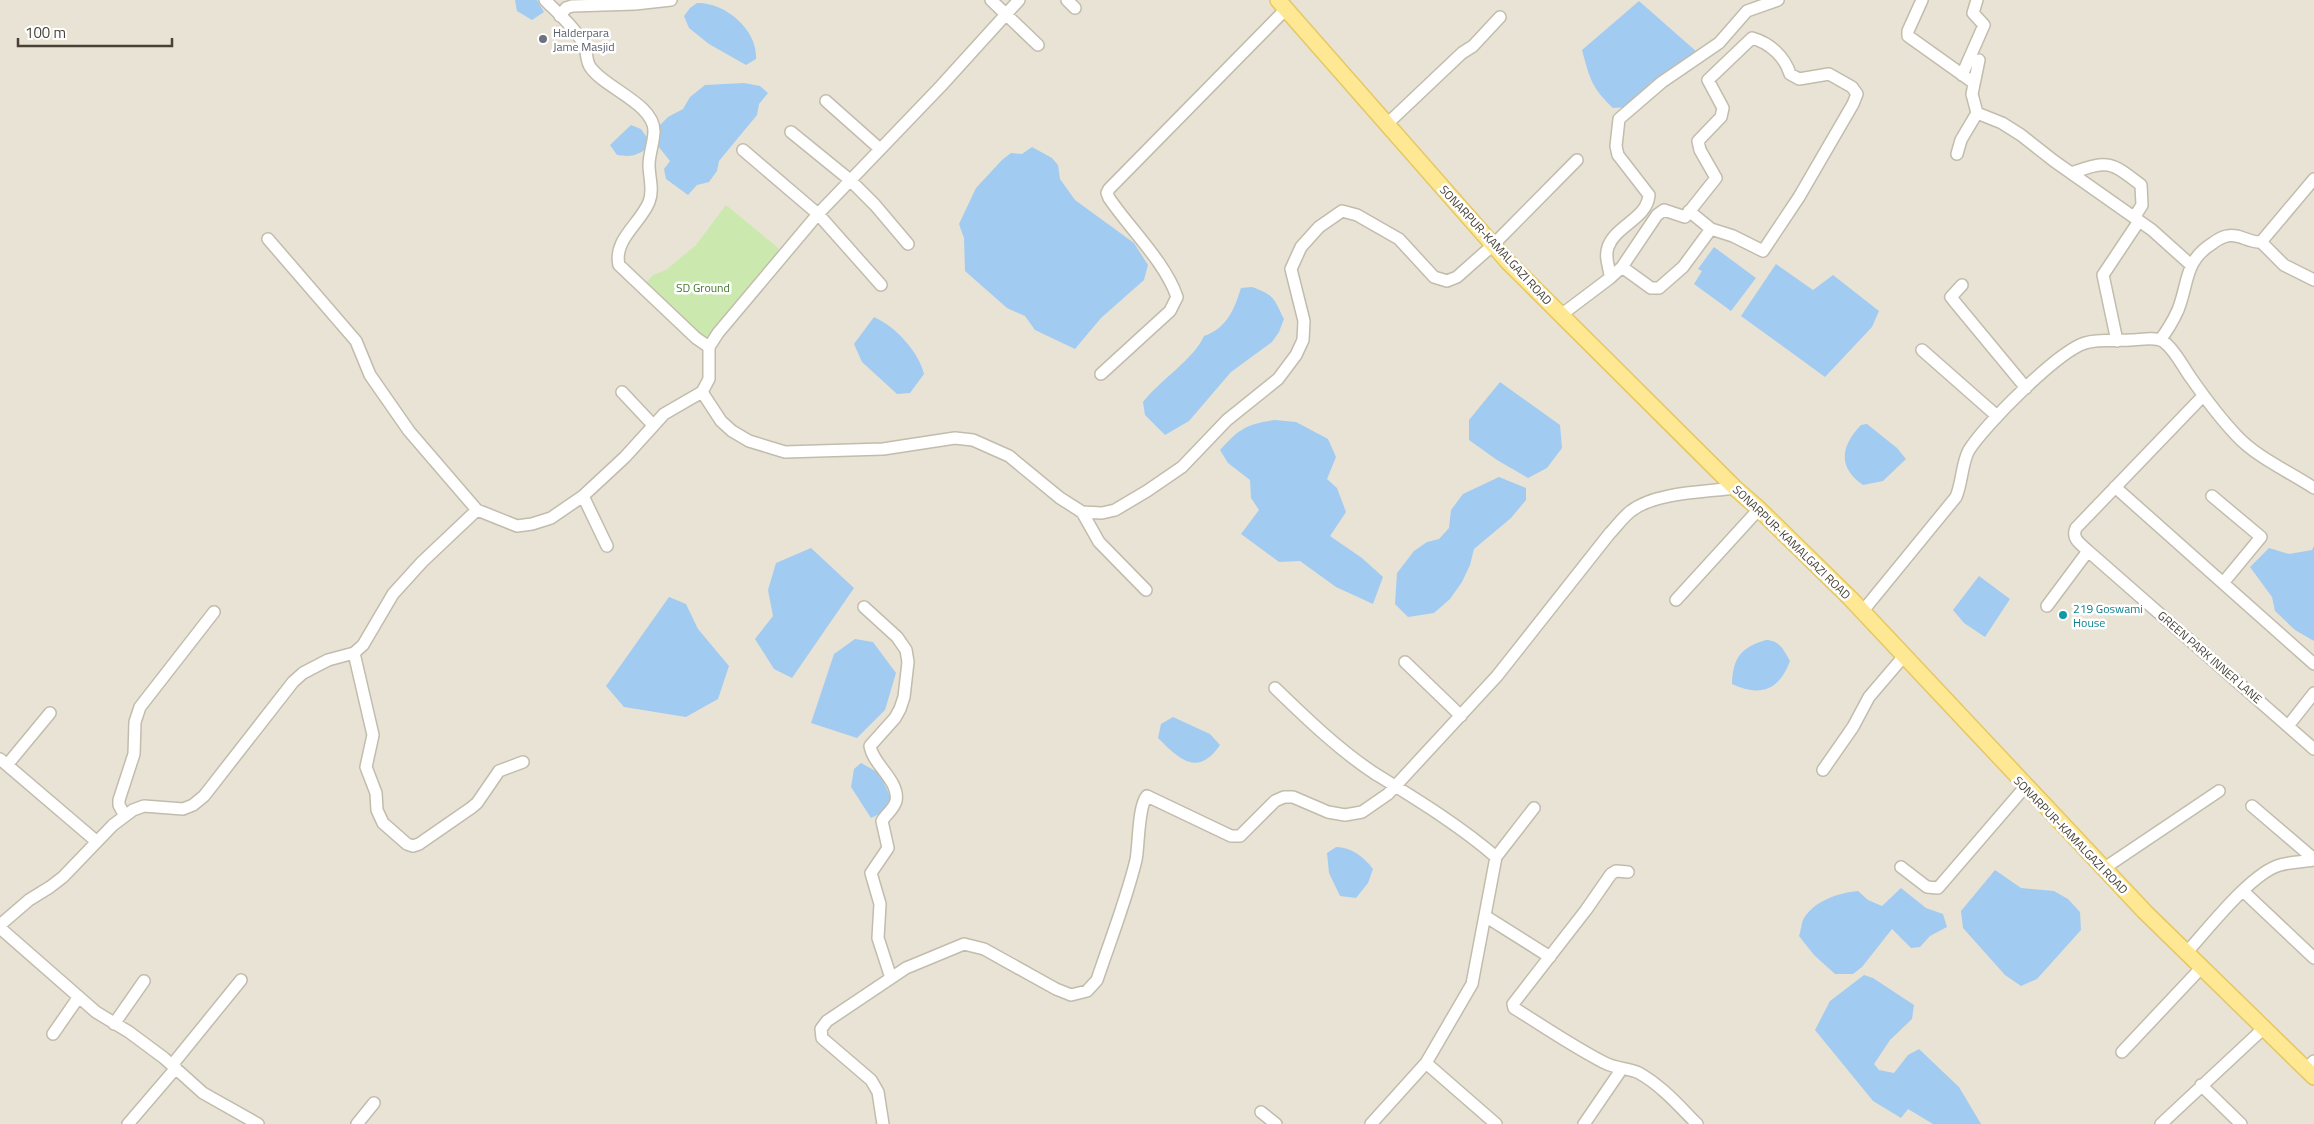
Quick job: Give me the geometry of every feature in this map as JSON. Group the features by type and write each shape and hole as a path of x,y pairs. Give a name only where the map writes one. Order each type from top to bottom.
{"main road":[{"name":"SONARPUR-KAMALGAZI ROAD","path":"1282,5 1493,245 1561,315 1862,612 2025,787 2145,912 2311,1069"}],"street":[{"path":"546,0 584,43 591,68 635,103 652,122 654,130 649,163 652,190 650,199 646,208 620,244 617,255 619,265 696,338 709,347"},
{"path":"560,16 573,3 635,4 671,0"},
{"path":"991,0 1038,45"},
{"path":"268,239 356,341 370,375 408,431 477,510 516,526 532,524 550,518 583,496 625,457 664,414 702,392 709,380 709,347 718,333 818,214 941,86 1019,0"},
{"path":"1610,278 1606,263 1608,246 1621,228 1634,221 1648,202 1648,195 1618,155 1616,146 1619,120 1662,82 1719,43 1752,3 1772,4 1778,0"},
{"path":"1922,0 1908,31 1908,36 1974,83"},
{"path":"1962,75 1984,25 1973,13 1977,0"},
{"path":"1101,374 1170,311 1177,297 1166,274 1107,193 1282,5"},
{"path":"1387,124 1462,53 1473,46 1500,17"},
{"path":"1561,315 1622,267 1657,215 1664,210 1684,217 1716,178 1700,150 1698,141 1721,117 1723,108 1708,80 1752,38 1760,40 1778,53 1787,63 1790,74 1799,79 1829,74 1852,87 1857,94 1853,104 1799,197 1763,251 1733,236 1711,228 1689,211"},
{"path":"1979,60 1972,101 1977,113 2010,127 2138,220 2191,265"},
{"path":"826,101 880,149"},
{"path":"1956,154 1961,140 1977,113"},
{"path":"791,132 850,180 875,205 908,244"},
{"path":"743,150 818,214 881,285"},
{"path":"1082,512 1102,513 1116,510 1147,492 1182,467 1227,420 1278,379 1296,355 1302,340 1304,322 1291,268 1301,247 1320,227 1342,211 1357,214 1399,239 1434,277 1447,281 1457,277 1493,245 1577,160"},
{"path":"2071,173 2099,164 2116,166 2141,186 2142,205 2137,213 2138,220 2103,275 2117,341"},
{"path":"2261,242 2314,179"},
{"path":"1622,267 1651,288 1659,288 1683,267 1711,228"},
{"path":"2160,340 2178,310 2191,265 2209,246 2228,235 2261,242 2284,265 2314,280"},
{"path":"1962,284 1951,297 2026,388"},
{"path":"1862,612 1956,497 1962,482 1964,461 1969,451 1997,416 2057,362 2085,343 2160,340 2170,347 2204,396 2236,436 2314,488"},
{"path":"1922,350 1997,416"},
{"path":"622,392 653,426"},
{"path":"702,392 721,421 732,431 748,441 785,452 883,449 954,438 973,440 1009,456 1060,498 1082,512 1099,542 1146,590"},
{"path":"2204,396 2115,487 2314,664"},
{"name":"GREEN PARK INNER LANE","path":"2115,487 2074,533 2075,538 2314,749"},
{"path":"883,1124 878,1092 871,1080 822,1038 821,1029 827,1022 906,968 964,944 984,949 1056,989 1071,995 1087,991 1097,980 1128,888 1136,859 1141,807 1146,796 1223,834 1240,836 1275,801 1284,797 1293,797 1328,812 1346,816 1355,815 1377,803 1461,716 1497,676 1610,533 1631,511 1646,502 1735,488"},
{"path":"583,496 607,546"},
{"path":"2212,496 2261,537 2223,583"},
{"path":"1676,600 1759,509"},
{"path":"258,1124 204,1093 174,1067 78,998 56,975 0,927 28,900 50,887 62,877 96,841 124,816 144,806 183,809 193,805 204,796 298,677 328,660 354,653 363,645 393,594 422,562 477,510"},
{"path":"2047,606 2088,551"},
{"path":"864,607 897,637 906,650 908,662 904,697 900,709 895,718 870,746 892,784 896,795 893,806 882,822 888,848 872,874 880,904 878,938 891,978"},
{"path":"124,816 119,800 134,754 135,722 140,707 214,612"},
{"path":"354,653 372,735 366,767 376,793 377,810 383,823 407,844 413,846 419,844 464,813 477,803 499,772 523,762"},
{"path":"1824,770 1853,727 1869,697 1904,656"},
{"path":"1405,662 1461,716"},
{"path":"1275,688 1341,748 1374,773 1396,785 1472,836 1496,858"},
{"path":"2288,726 2314,693"},
{"path":"50,713 4,762 96,841"},
{"path":"1901,867 1927,887 1938,888 2025,787"},
{"path":"2104,869 2219,791"},
{"path":"2252,806 2314,860"},
{"path":"1371,1124 1426,1063 1472,984 1496,858 1534,808"},
{"path":"2188,952 2243,891 2264,873 2279,865 2314,860"},
{"path":"1628,872 1616,871 1611,874 1513,1004 1514,1008 1552,1034 1604,1063 1621,1070 1637,1072 1661,1088 1697,1124"},
{"path":"2243,891 2314,958"},
{"path":"1485,916 1550,957"},
{"path":"2122,1052 2202,967"},
{"path":"128,1124 241,980"},
{"path":"114,1024 144,981"},
{"path":"52,1034 78,998"},
{"path":"2161,1124 2265,1027"},
{"path":"1426,1063 1496,1124"},
{"path":"1584,1124 1621,1070"},
{"path":"2201,1085 2241,1124"},
{"path":"357,1124 374,1103"},
{"path":"1261,1112 1276,1124"}],"shaded area":[{"path":"0,0 2314,0 2314,1124 0,1124"}],"green space":[{"name":"SD Ground","path":"726,205 777,247 781,253 707,342 644,285 653,275 666,270 696,245"}],"water":[{"path":"515,0 537,0 544,12 532,20 517,11"},
{"path":"1639,1 1697,52 1651,82 1629,107 1613,108 1592,82 1582,50"},
{"path":"697,3 718,7 738,20 752,38 756,59 746,65 709,44 689,28 684,16"},
{"path":"744,83 760,86 768,93 759,104 757,115 719,161 717,171 709,182 697,185 688,195 666,179 664,169 670,161 658,146 659,126 668,117 683,109 690,97 705,85"},
{"path":"631,125 641,129 648,139 647,148 633,155 617,155 610,145"},
{"path":"1032,147 1052,158 1058,165 1060,179 1075,200 1134,243 1148,265 1144,280 1101,318 1075,349 1035,330 1025,316 1007,308 965,271 964,238 959,224 976,188 1011,153 1022,154"},
{"path":"1714,247 1756,278 1731,311 1694,284 1702,271 1698,269"},
{"path":"1776,264 1813,290 1833,275 1879,311 1872,327 1825,377 1741,316"},
{"path":"1252,287 1270,295 1276,302 1284,319 1279,332 1272,342 1231,372 1189,421 1165,435 1145,415 1143,402 1193,353 1204,336 1212,333 1224,323 1236,304 1241,288"},
{"path":"874,317 898,333 917,357 924,374 910,393 897,394 862,362 854,344"},
{"path":"1500,382 1560,425 1562,448 1547,468 1528,478 1497,460 1469,440 1469,420"},
{"path":"1275,420 1296,422 1328,439 1336,457 1327,479 1337,488 1346,512 1330,536 1362,558 1383,577 1373,604 1336,587 1300,561 1279,562 1241,534 1259,510 1251,498 1250,480 1228,463 1220,450 1238,432 1257,423"},
{"path":"1867,424 1897,448 1906,459 1883,481 1863,485 1849,471 1845,456 1846,448 1854,433 1861,425"},
{"path":"1499,477 1526,488 1526,500 1511,518 1474,549 1470,565 1462,582 1450,599 1434,613 1408,617 1395,604 1397,573 1414,551 1427,542 1439,539 1449,528 1451,510 1463,494"},
{"path":"2314,546 2314,641 2295,630 2275,611 2272,597 2250,567 2269,548 2289,554 2312,550"},
{"path":"811,548 854,588 792,678 774,669 755,639 773,616 768,590 776,563"},
{"path":"1979,576 2010,599 1985,637 1964,623 1953,610"},
{"path":"669,597 686,604 698,629 729,666 718,699 686,717 624,707 606,686"},
{"path":"855,639 873,642 896,673 885,710 857,738 811,723 834,654"},
{"path":"1766,640 1771,640 1778,644 1790,661 1780,679 1767,689 1759,690 1742,688 1732,684 1734,667 1740,655 1750,647"},
{"path":"1173,717 1210,734 1220,745 1212,755 1197,763 1181,758 1158,738 1161,724"},
{"path":"861,763 879,773 895,806 871,818 851,787 854,769"},
{"path":"1336,847 1342,847 1357,854 1373,869 1368,883 1356,898 1340,896 1329,873 1327,853"},
{"path":"1995,870 2021,888 2054,891 2068,899 2080,912 2081,930 2037,979 2021,986 2005,975 1963,928 1961,911"},
{"path":"1901,888 1926,908 1943,914 1947,927 1930,936 1920,947 1911,948 1892,929 1862,967 1853,974 1835,974 1814,955 1799,936 1807,913 1827,899 1858,891 1868,900 1882,906"},
{"path":"1864,975 1873,978 1914,1005 1912,1019 1890,1040 1874,1064 1879,1070 1894,1073 1908,1055 1919,1049 1959,1087 1981,1124 1933,1124 1908,1109 1901,1118 1873,1101 1815,1030 1830,1001"}],"place":[{"name":"Halderpara Jame Masjid","path":"543,39"},
{"name":"219 Goswami House","path":"2063,615"}]}
